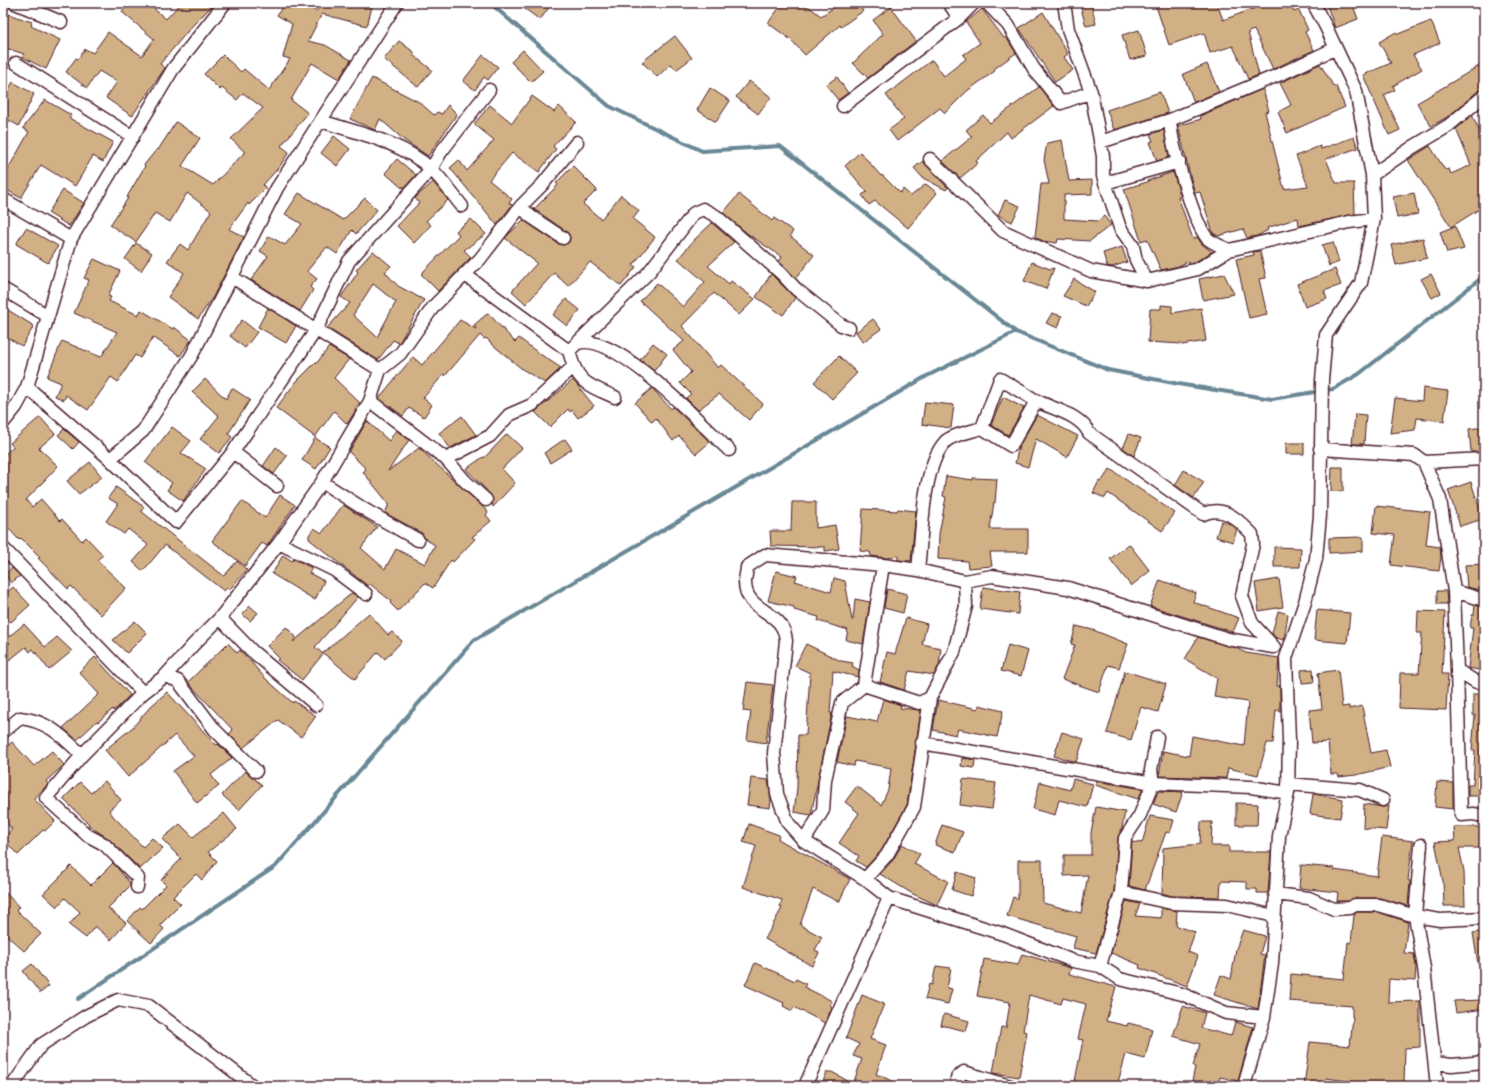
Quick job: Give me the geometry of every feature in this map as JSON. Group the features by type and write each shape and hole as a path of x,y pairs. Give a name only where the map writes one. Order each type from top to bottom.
{"street":[{"path":"15,3 62,22"},
{"path":"3,423 16,407 27,387 71,239 173,69 225,3"},
{"path":"110,459 143,430 192,355 277,188 398,3"},
{"path":"949,3 960,18"},
{"path":"843,106 960,18 974,3"},
{"path":"987,3 1008,25 1034,69 1061,103 1091,92"},
{"path":"1064,3 1068,29 1091,92 1103,156 1103,176 1105,183 1120,228 1132,246 1136,260 1147,281"},
{"path":"1244,1086 1264,1017 1272,964 1279,836 1288,788 1289,740 1286,658 1305,602 1316,559 1320,515 1321,397 1326,335 1361,284 1374,219 1372,175 1356,91 1313,3"},
{"path":"1100,142 1170,120 1283,73 1336,48"},
{"path":"16,63 133,137"},
{"path":"27,387 110,459 176,522 233,452 316,330 349,261 431,169 441,152 489,90"},
{"path":"1372,175 1413,146 1448,126 1484,96"},
{"path":"1170,120 1171,134 1194,212 1208,239 1229,250"},
{"path":"321,121 373,137 412,155 431,169 462,206"},
{"path":"137,887 138,878 104,844 87,835 46,798 82,755 143,693 165,676 220,618 279,543 322,482 370,401 380,370 400,354 434,306 480,259 521,206 542,185 577,142"},
{"path":"930,159 1004,231 1091,271 1147,281 1198,269 1229,250 1349,222 1374,219"},
{"path":"1105,183 1179,162"},
{"path":"3,199 71,239"},
{"path":"521,206 530,216 563,238"},
{"path":"615,397 586,385 573,367 573,347 649,272 694,213 703,210 716,216 769,262 796,289 848,328"},
{"path":"464,274 573,347"},
{"path":"232,277 380,370"},
{"path":"3,289 48,316"},
{"path":"573,347 583,341 601,345 622,356 666,389 728,450"},
{"path":"446,459 490,436 509,415 532,405 573,367"},
{"path":"982,428 1000,379 1085,426 1089,434 1203,514 1212,510 1232,515 1252,534 1254,544 1242,596 1252,623 1272,647"},
{"path":"982,428 1011,446 1036,400"},
{"path":"370,401 446,459 465,481 486,500"},
{"path":"918,570 931,464 945,441 982,428"},
{"path":"1320,449 1414,455 1424,462 1440,499 1454,591 1461,815 1473,814 1484,816"},
{"path":"233,452 277,486"},
{"path":"1424,462 1484,459"},
{"path":"322,482 367,511 418,540"},
{"path":"279,543 334,570 366,594"},
{"path":"3,548 143,693"},
{"path":"1264,1017 1226,1013 1182,994 1120,979 1100,966 1073,961 1003,934 889,898 865,879 804,841 788,823 777,794 774,753 786,631 777,619 751,602 744,583 747,567 765,556 882,565 918,570 965,581 992,576 1068,588 1228,639 1289,651"},
{"path":"804,841 823,810 825,780 842,703 864,685 882,565"},
{"path":"865,879 887,855 914,807 922,744 930,698 954,652 966,606 965,581"},
{"path":"1454,591 1484,600"},
{"path":"220,618 252,651 316,705"},
{"path":"1457,670 1476,682 1484,682"},
{"path":"165,676 178,681 215,730 256,771"},
{"path":"864,685 919,703 930,698"},
{"path":"3,732 20,718 35,720 60,734 82,755"},
{"path":"1100,966 1121,892 1125,838 1140,815 1153,783 1151,770 1157,737"},
{"path":"922,744 1153,783 1251,788 1360,790 1383,800"},
{"path":"1421,845 1415,916 1424,968 1437,1086"},
{"path":"1121,892 1171,903 1227,905 1274,916"},
{"path":"1275,894 1309,898 1334,909 1350,908 1355,905 1379,905 1415,916 1440,920 1484,918"},
{"path":"805,1086 889,898"},
{"path":"12,1086 41,1045 86,1016 118,1000 149,1006 253,1086"},
{"path":"1435,1062 1452,1065 1484,1062"},
{"path":"956,1086 957,1078 964,1072 1010,1086"}],"building":[{"path":"130,3 147,3 166,19 181,3 215,3 193,25 160,64 165,68 132,116 106,98 117,82 99,71 87,88 66,72 76,58 78,59 85,49 93,53 108,32 142,56 154,39 122,12"},
{"path":"285,3 300,3 316,11 322,3 373,3 367,26 322,14 308,41 325,45 351,60 339,79 312,63 291,100 308,113 281,146 289,152 280,166 263,185 266,188 249,205 248,203 229,229 244,237 213,297 198,319 168,297 184,273 167,261 180,244 188,250 211,211 187,193 170,222 155,213 136,242 110,225 128,198 127,197 145,166 144,165 157,149 158,150 176,122 200,138 182,166 213,185 245,152 231,139 263,108 243,93 237,100 222,88 220,90 204,74 223,55 241,72 244,69 269,90 290,59 283,57 292,24 277,15"},
{"path":"517,3 552,3 540,20"},
{"path":"783,3 804,3 821,16 841,3 857,3 863,11 841,27 840,25 805,55 791,40 768,23"},
{"path":"1091,3 1096,24 1086,26 1080,5"},
{"path":"1155,3 1217,3 1223,20 1258,7 1256,3 1290,3 1294,12 1299,10 1308,30 1305,32 1314,50 1273,69 1254,30 1248,32 1259,75 1248,79 1233,46 1210,53 1204,33 1169,45"},
{"path":"1326,3 1352,3 1358,19 1335,28"},
{"path":"891,7 916,41 868,78 853,63 883,34 873,20"},
{"path":"982,9 1004,38 1006,37 1016,53 994,69 995,71 967,91 945,113 940,108 897,141 889,130 904,119 886,95 932,60 944,76 966,59 963,55 980,43 966,22"},
{"path":"1043,12 1068,54 1064,57 1073,70 1055,82 1019,28"},
{"path":"8,14 32,22 31,26 60,40 46,69 22,57 24,54 3,47 3,28"},
{"path":"1431,21 1440,43 1413,55 1422,69 1393,86 1395,90 1384,95 1400,130 1389,135 1363,75 1391,63 1379,42 1396,32 1398,34"},
{"path":"1139,30 1147,56 1130,60 1122,35"},
{"path":"675,36 692,58 676,70 671,64 657,77 642,62"},
{"path":"399,41 415,53 413,55 432,70 418,87 384,59"},
{"path":"523,50 543,71 531,82 511,62"},
{"path":"483,55 498,67 488,80 484,77 475,90 463,81"},
{"path":"1484,63 1484,89 1479,90 1449,116 1431,126 1417,103"},
{"path":"1207,64 1219,92 1194,102 1183,74"},
{"path":"1320,64 1334,87 1336,86 1345,107 1287,133 1278,112 1291,105 1280,83"},
{"path":"837,77 848,93 838,100 826,85"},
{"path":"372,78 419,102 434,115 437,112 442,114 448,105 457,114 428,156 404,140 380,119 375,130 350,119"},
{"path":"749,81 771,97 758,114 736,97"},
{"path":"13,82 34,94 19,126 3,117 3,99"},
{"path":"1039,87 1054,106 1011,138 1007,132 976,161 978,163 960,178 942,161 972,137 966,130 983,115 990,123"},
{"path":"710,88 730,101 716,122 697,110"},
{"path":"1263,89 1269,111 1265,112 1284,189 1308,186 1296,156 1320,146 1321,149 1354,137 1358,148 1326,159 1336,183 1354,183 1355,214 1299,226 1298,218 1267,228 1268,230 1257,236 1247,238 1243,229 1218,236 1213,233 1200,192 1195,193 1178,126 1201,119 1200,116"},
{"path":"1160,92 1168,113 1114,130 1107,110"},
{"path":"532,96 554,112 559,106 576,122 553,146 556,149 539,172 512,153 489,180 512,199 509,203 512,205 497,225 450,168 459,160 467,171 494,140 474,124 490,105 512,123"},
{"path":"45,100 71,115 69,118 113,142 103,162 93,156 75,186 41,165 21,198 3,188 3,178 29,132 23,128"},
{"path":"1472,115 1480,132 1484,130 1484,206 1451,227 1408,160 1430,146 1445,170 1449,169 1451,174 1471,165 1456,129"},
{"path":"1164,130 1169,157 1157,161 1150,142 1153,141 1150,134"},
{"path":"334,136 350,149 337,166 321,153"},
{"path":"1062,140 1069,181 1092,180 1092,194 1064,195 1064,219 1098,221 1104,216 1111,225 1090,241 1058,239 1057,243 1043,241 1035,237 1041,184 1049,184 1044,160 1047,143"},
{"path":"860,152 881,176 882,175 900,193 903,189 911,196 926,184 937,193 908,228 875,201 869,205 862,195 867,192 845,166"},
{"path":"397,159 416,175 404,188 403,186 402,188 385,173"},
{"path":"923,161 948,188 946,190 923,178 914,168"},
{"path":"573,166 597,190 583,204 601,219 621,195 639,211 633,219 655,237 633,265 636,267 621,286 590,262 568,286 554,273 526,304 512,291 537,263 505,238 523,220 559,244 563,245 569,242 570,238 567,232 534,209 558,185 556,183"},
{"path":"1173,172 1181,197 1178,197 1193,239 1197,237 1202,244 1212,252 1195,262 1189,263 1188,261 1179,266 1161,270 1147,239 1141,241 1124,189"},
{"path":"433,182 448,200 426,221 431,225 414,243 397,226 419,203 415,198"},
{"path":"63,190 84,203 69,226 48,213"},
{"path":"299,193 343,220 365,198 377,210 356,234 352,230 337,254 327,247 307,271 317,279 310,287 313,290 300,311 251,280 268,256 260,251 269,236 285,245 302,224 285,214"},
{"path":"1414,193 1418,214 1397,218 1393,197"},
{"path":"739,194 772,221 774,218 793,231 790,236 814,255 796,278 779,262 782,257 748,234 723,213"},
{"path":"1005,200 1020,206 1012,222 998,215"},
{"path":"471,219 486,234 464,250 471,257 438,291 421,274 459,235 456,231"},
{"path":"712,223 734,242 708,266 729,284 731,281 755,299 739,315 714,293 682,326 718,368 721,365 763,404 749,420 719,394 698,410 686,398 691,394 680,383 691,372 673,350 684,341 640,301 657,283 683,307 705,282 678,259 694,240"},
{"path":"1455,226 1464,249 1447,253 1440,232"},
{"path":"26,228 58,246 48,263 16,244"},
{"path":"1423,238 1427,258 1396,265 1391,245"},
{"path":"1333,242 1339,262 1329,266 1322,245"},
{"path":"136,243 152,253 141,271 125,259"},
{"path":"1122,247 1127,262 1112,267 1107,266 1103,253"},
{"path":"373,251 391,266 385,272 398,286 424,300 399,343 393,340 378,360 327,328 350,303 341,297 358,272 356,270","holes":["373,284 396,302 377,337 353,315"]},
{"path":"1260,251 1266,278 1259,279 1267,314 1249,318 1236,259 1254,255 1253,252"},
{"path":"94,259 120,271 108,296 111,297 109,301 138,315 141,310 173,329 174,327 191,340 180,356 153,337 140,358 135,355 118,382 111,377 88,410 66,395 64,400 55,396 61,383 47,377 62,341 101,357 117,332 74,313 89,280 84,278"},
{"path":"1032,262 1050,269 1054,268 1046,289 1024,281"},
{"path":"1335,269 1341,285 1324,291 1327,299 1305,307 1297,284"},
{"path":"771,274 795,298 783,315 756,297"},
{"path":"1224,274 1234,294 1203,300 1199,279"},
{"path":"1431,274 1441,293 1432,298 1421,279"},
{"path":"1074,279 1095,292 1086,306 1063,296"},
{"path":"566,299 580,310 567,326 553,315"},
{"path":"1161,305 1172,306 1172,313 1201,308 1206,341 1182,345 1148,342 1150,309 1161,309"},
{"path":"3,307 34,326 22,346 3,335"},
{"path":"268,308 296,326 286,343 258,327"},
{"path":"488,313 515,342 519,338 561,368 545,383 522,369 486,338 484,339 480,335 445,376 444,374 423,398 432,405 424,417 409,408 403,416 379,398 413,357 422,365 460,320 476,329 474,325"},
{"path":"1052,313 1062,316 1058,328 1046,323"},
{"path":"873,319 881,329 863,342 856,332"},
{"path":"242,320 257,332 245,348 230,336"},
{"path":"653,343 667,354 654,371 640,360"},
{"path":"329,347 349,359 334,378 360,403 347,424 334,411 315,437 276,408 296,382 315,363 316,364"},
{"path":"839,356 857,373 832,399 814,382"},
{"path":"205,379 226,399 232,388 250,400 228,434 232,437 219,453 200,439 219,416 192,392"},
{"path":"573,380 594,406 578,418 572,410 570,412 568,409 550,427 535,412"},
{"path":"652,388 671,409 673,407 710,442 696,454 679,436 673,441 656,418 652,422 635,403"},
{"path":"1423,388 1448,391 1444,421 1417,418 1415,430 1390,433 1395,398 1422,401"},
{"path":"1003,397 1024,408 1008,435 991,425"},
{"path":"925,402 954,405 951,428 922,424"},
{"path":"1355,414 1366,415 1364,444 1352,444"},
{"path":"1037,415 1078,436 1067,457 1036,439 1028,467 1015,463 1019,446"},
{"path":"462,416 476,435 450,448 439,433"},
{"path":"40,417 55,434 39,448 58,466 26,500 32,507 41,499 60,521 62,519 82,541 86,537 103,555 97,560 126,588 101,615 71,586 68,589 38,558 40,557 21,538 19,540 3,522 3,456 13,447 10,443"},
{"path":"367,421 389,441 396,430 409,440 388,471 419,448 488,512 486,515 491,521 472,537 475,539 453,562 451,560 433,588 425,583 398,611 390,603 391,601 370,584 368,586 309,539 309,535 314,528 322,533 343,505 377,527 361,548 385,569 396,549 425,564 435,545 425,539 422,533 385,513 389,504 363,472 366,469 349,452"},
{"path":"172,427 191,441 181,453 206,469 183,501 167,490 172,483 145,462"},
{"path":"1484,427 1484,452 1471,452 1469,429"},
{"path":"64,429 79,442 73,449 58,435"},
{"path":"507,434 522,448 502,469 515,483 493,507 491,495 466,469 483,457 484,458"},
{"path":"1129,434 1141,438 1134,456 1123,448"},
{"path":"315,438 330,447 316,469 302,460"},
{"path":"565,439 572,449 550,463 544,453"},
{"path":"1286,443 1304,443 1304,454 1286,454"},
{"path":"276,447 287,456 274,474 263,466"},
{"path":"90,462 102,477 79,494 67,481"},
{"path":"1332,467 1343,467 1343,491 1331,491"},
{"path":"1110,469 1175,513 1162,531 1108,493 1105,498 1093,493 1099,481 1101,482"},
{"path":"1184,470 1204,482 1194,498 1175,485"},
{"path":"946,476 973,480 973,478 997,479 995,503 994,502 990,529 1028,529 1028,552 990,552 992,566 968,568 967,561 938,559 939,534 946,497 943,496"},
{"path":"1471,482 1483,519 1460,526 1448,490"},
{"path":"116,487 144,507 141,511 224,576 237,561 247,570 229,590 227,588 224,591 165,545 143,571 133,562 148,545 128,529 124,534 106,521 118,504 108,498"},
{"path":"280,495 295,505 267,546 262,543 245,566 212,541 242,501 265,518"},
{"path":"792,502 816,502 816,528 835,525 839,549 825,551 825,547 771,546 770,531 791,531"},
{"path":"1376,506 1430,512 1426,545 1440,547 1441,557 1439,571 1391,565 1395,535 1373,533"},
{"path":"863,509 897,511 898,509 916,511 911,561 898,560 898,556 887,558 871,556 870,552 860,551"},
{"path":"1221,521 1231,524 1237,529 1233,542 1216,537"},
{"path":"1363,537 1363,551 1329,553 1329,538"},
{"path":"1129,544 1150,571 1131,586 1110,559"},
{"path":"1274,547 1301,548 1300,567 1274,567"},
{"path":"283,555 292,561 294,559 312,568 309,573 324,581 315,600 272,574"},
{"path":"1484,564 1484,591 1467,587 1465,565"},
{"path":"12,568 20,576 11,583 5,574"},
{"path":"776,571 797,576 795,581 831,592 834,578 845,581 852,620 855,599 870,602 863,644 846,640 848,630 818,621 819,617 794,610 794,607 768,601"},
{"path":"1279,579 1283,607 1259,611 1255,583"},
{"path":"1160,580 1196,593 1193,602 1239,618 1233,632 1150,606"},
{"path":"13,587 30,605 11,622 3,614 3,596"},
{"path":"983,587 1020,592 1018,614 980,609"},
{"path":"887,589 907,594 903,613 884,608"},
{"path":"1437,591 1446,591 1447,604 1437,604"},
{"path":"352,593 358,597 315,647 323,654 302,680 277,660 279,658 267,646 286,627 296,637 293,642"},
{"path":"1475,605 1484,607 1484,671 1468,668 1473,628 1470,628"},
{"path":"250,606 258,613 250,621 242,614"},
{"path":"1317,610 1350,613 1347,643 1314,640"},
{"path":"1278,611 1288,614 1284,640 1276,638 1272,633"},
{"path":"1418,611 1445,612 1442,674 1448,674 1446,710 1399,708 1400,673 1419,673 1422,633 1417,633"},
{"path":"369,613 388,635 392,632 402,641 385,659 378,652 355,679 323,653"},
{"path":"906,618 927,624 922,644 941,648 939,665 934,675 909,671 904,690 880,682 887,652 895,654"},
{"path":"135,621 147,633 127,653 113,640"},
{"path":"24,624 45,647 57,637 72,651 49,670 33,649 30,652 26,647 3,665 3,649 10,643 6,639"},
{"path":"1076,626 1093,630 1128,644 1119,668 1108,665 1099,692 1062,679 1075,645 1071,644"},
{"path":"1198,637 1236,648 1246,653 1279,658 1277,686 1280,686 1280,711 1276,710 1273,743 1267,743 1258,775 1228,768 1226,778 1159,776 1163,751 1189,756 1192,736 1244,746 1248,702 1214,697 1217,678 1185,659"},
{"path":"228,643 237,653 240,650 266,679 293,703 294,701 316,716 301,737 278,720 243,748 229,734 233,730 188,682"},
{"path":"806,644 841,661 853,663 852,666 859,670 858,677 833,671 830,713 832,713 811,815 794,812 797,788 798,735 806,735 810,673 795,666"},
{"path":"1008,645 1028,651 1021,676 1001,671"},
{"path":"95,657 130,695 114,711 113,709 98,722 97,721 77,740 63,728 99,694 79,672"},
{"path":"1313,669 1314,682 1302,683 1301,670"},
{"path":"1338,670 1342,707 1349,706 1349,709 1362,706 1371,753 1386,750 1390,767 1356,775 1339,777 1338,774 1331,774 1328,742 1312,743 1309,710 1322,709 1318,673"},
{"path":"1125,671 1166,684 1158,712 1141,707 1131,740 1107,733"},
{"path":"747,682 773,685 766,743 747,740 751,712 743,711"},
{"path":"167,692 214,743 217,745 218,744 232,758 211,775 219,786 197,803 173,771 194,756 175,735 128,777 105,750 133,727 150,707"},
{"path":"1473,694 1484,694 1484,796 1468,796 1468,785 1473,785 1475,750 1472,750 1475,715 1473,715"},
{"path":"883,699 901,705 900,708 921,710 907,805 881,851 866,867 856,861 859,856 839,843 859,813 845,802 857,786 881,805 888,790 891,768 855,761 854,766 837,762 847,716 877,722"},
{"path":"938,700 978,709 979,705 1003,711 997,737 958,729 956,735 933,730"},
{"path":"1062,732 1084,739 1076,762 1054,756"},
{"path":"12,742 34,766 52,751 64,765 46,781 48,784 34,799 55,821 45,831 43,830 18,855 3,839 12,829 3,819 3,750"},
{"path":"962,758 975,760 974,768 961,766"},
{"path":"245,771 262,785 239,810 222,795"},
{"path":"751,778 768,780 771,799 770,808 747,805"},
{"path":"963,779 996,783 992,809 960,805"},
{"path":"1073,779 1093,784 1087,807 1059,800 1055,815 1033,809 1040,782 1070,790"},
{"path":"105,781 121,800 109,810 113,816 143,847 152,838 163,848 140,869 109,839 88,825 89,824 63,799 80,782 91,793"},
{"path":"1096,781 1143,789 1138,799 1095,785"},
{"path":"1437,782 1453,783 1453,809 1435,807"},
{"path":"1158,791 1183,792 1176,812 1153,804"},
{"path":"1313,794 1343,799 1340,818 1310,814"},
{"path":"1236,803 1258,804 1257,825 1236,825"},
{"path":"1364,804 1383,807 1389,806 1386,830 1363,828"},
{"path":"1096,807 1125,812 1122,828 1118,837 1114,891 1096,953 1073,948 1076,936 1007,916 1013,897 1018,899 1018,860 1042,860 1043,903 1081,913 1088,875 1064,876 1064,855 1091,855 1091,833"},
{"path":"224,813 237,829 208,852 217,861 202,880 196,874 173,897 181,904 160,925 164,929 151,943 127,921 140,907 142,909 166,885 161,880 181,859 162,839 180,824 193,837"},
{"path":"1150,816 1174,820 1170,833 1166,832 1145,890 1129,886 1132,842 1142,843"},
{"path":"1201,822 1212,822 1211,846 1229,846 1229,852 1271,852 1268,893 1257,893 1257,889 1247,889 1247,882 1221,881 1220,897 1172,896 1162,893 1163,848 1200,844"},
{"path":"749,824 779,835 778,839 850,879 839,902 813,889 800,925 822,937 815,950 819,953 812,966 765,939 782,908 780,907 782,900 743,887 756,846 743,842"},
{"path":"942,825 963,832 955,852 935,845"},
{"path":"1454,827 1484,827 1484,848 1459,848 1464,871 1465,906 1444,906 1443,881 1435,842 1455,841"},
{"path":"1382,837 1413,841 1408,880 1410,881 1408,906 1379,898 1355,898 1348,901 1337,901 1338,892 1299,888 1301,865 1334,868 1334,870 1377,876"},
{"path":"902,844 920,854 914,864 948,881 937,905 913,894 880,874 893,860"},
{"path":"113,863 130,883 130,886 108,908 126,923 111,940 95,926 86,938 69,925 80,912 65,898 57,907 43,894 71,866 91,885"},
{"path":"957,872 976,878 971,896 952,890"},
{"path":"3,890 19,907 16,910 41,934 24,951 3,932"},
{"path":"1126,901 1140,904 1135,916 1161,918 1161,908 1177,911 1176,926 1195,932 1188,952 1198,956 1187,986 1139,968 1140,965 1111,953"},
{"path":"1357,912 1378,912 1408,922 1404,953 1414,954 1416,966 1415,981 1389,979 1388,1002 1420,1001 1420,1047 1405,1048 1404,1086 1369,1086 1369,1084 1326,1078 1325,1086 1304,1086 1310,1042 1350,1046 1353,1017 1352,1006 1289,1001 1291,974 1344,979 1348,942 1351,943 1354,915"},
{"path":"1243,930 1265,936 1260,954 1265,955 1258,1009 1214,995 1221,975 1231,979 1236,949"},
{"path":"1484,931 1484,964 1478,964 1473,933"},
{"path":"1022,954 1071,968 1069,974 1116,987 1106,1021 1127,1026 1128,1023 1152,1029 1145,1059 1126,1054 1117,1086 1074,1086 1083,1040 1078,1039 1086,1004 1063,998 1061,1004 1029,995 1023,1031 1027,1032 1019,1077 993,1073 1001,1027 1006,1028 1010,1002 977,996 984,959 1018,965"},
{"path":"755,963 795,981 796,979 806,984 804,987 832,1001 830,1005 832,1007 825,1023 794,1007 792,1011 783,1006 784,1003 745,985"},
{"path":"32,964 49,986 40,993 23,971"},
{"path":"936,966 951,968 947,988 952,989 948,1004 925,999 929,984 932,985"},
{"path":"862,995 884,1004 870,1039 886,1045 876,1074 904,1086 821,1086 827,1072 832,1072 853,1084 862,1059 853,1056 859,1044 846,1038"},
{"path":"1484,1000 1484,1009 1456,1013 1454,1001"},
{"path":"1183,1006 1205,1013 1201,1028 1231,1036 1235,1022 1253,1027 1238,1081 1220,1077 1218,1086 1191,1086 1195,1067 1193,1066 1200,1044 1173,1036"},
{"path":"944,1014 969,1021 966,1031 941,1025"}],"waterway":[{"path":"490,3 609,106 702,151 780,146 1016,332 1108,370 1184,385 1272,399 1333,389 1359,374 1484,276"},
{"path":"78,999 276,866 474,640 927,376 1016,332"}]}
